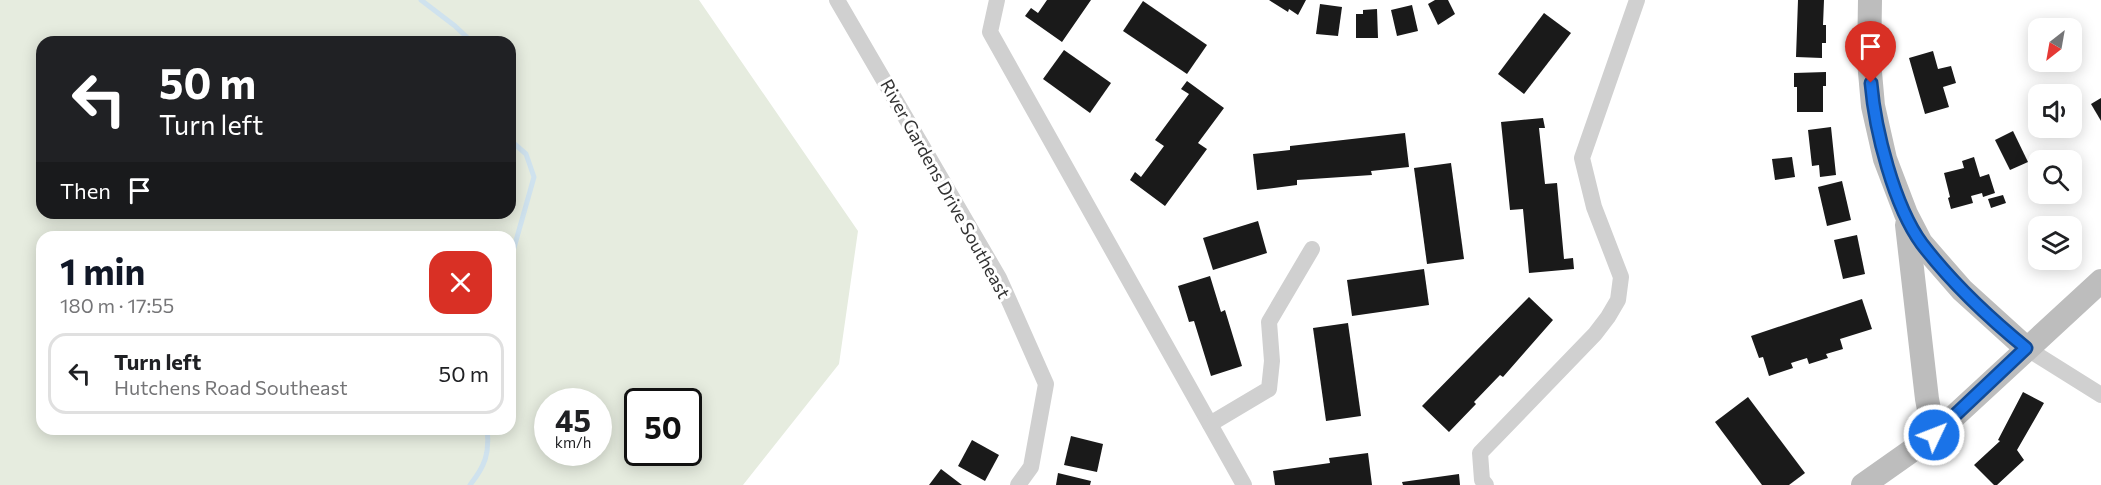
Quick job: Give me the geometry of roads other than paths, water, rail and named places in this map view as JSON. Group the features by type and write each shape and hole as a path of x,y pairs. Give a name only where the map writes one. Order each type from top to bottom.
{"street":[{"name":"River Gardens Drive Southeast","path":"837,0 999,278 1046,384 1031,467 1018,485"},
{"path":"997,0 990,32 1244,485"},
{"path":"1486,485 1482,480 1480,453 1595,334 1618,300 1621,277 1594,207 1582,158 1637,0"},
{"path":"1870,0 1869,61 1873,106 1885,159 1906,214 1921,243 1962,290 2026,348 2101,395"},
{"path":"1906,214 1934,435"},
{"path":"1210,424 1269,389 1272,361 1269,322 1312,249"},
{"path":"1863,485 1934,435 2101,281"}],"waterway":[{"path":"421,0 466,36"},
{"path":"516,145 526,154 534,177 516,241"},
{"path":"470,485 485,459 487,435"}]}
